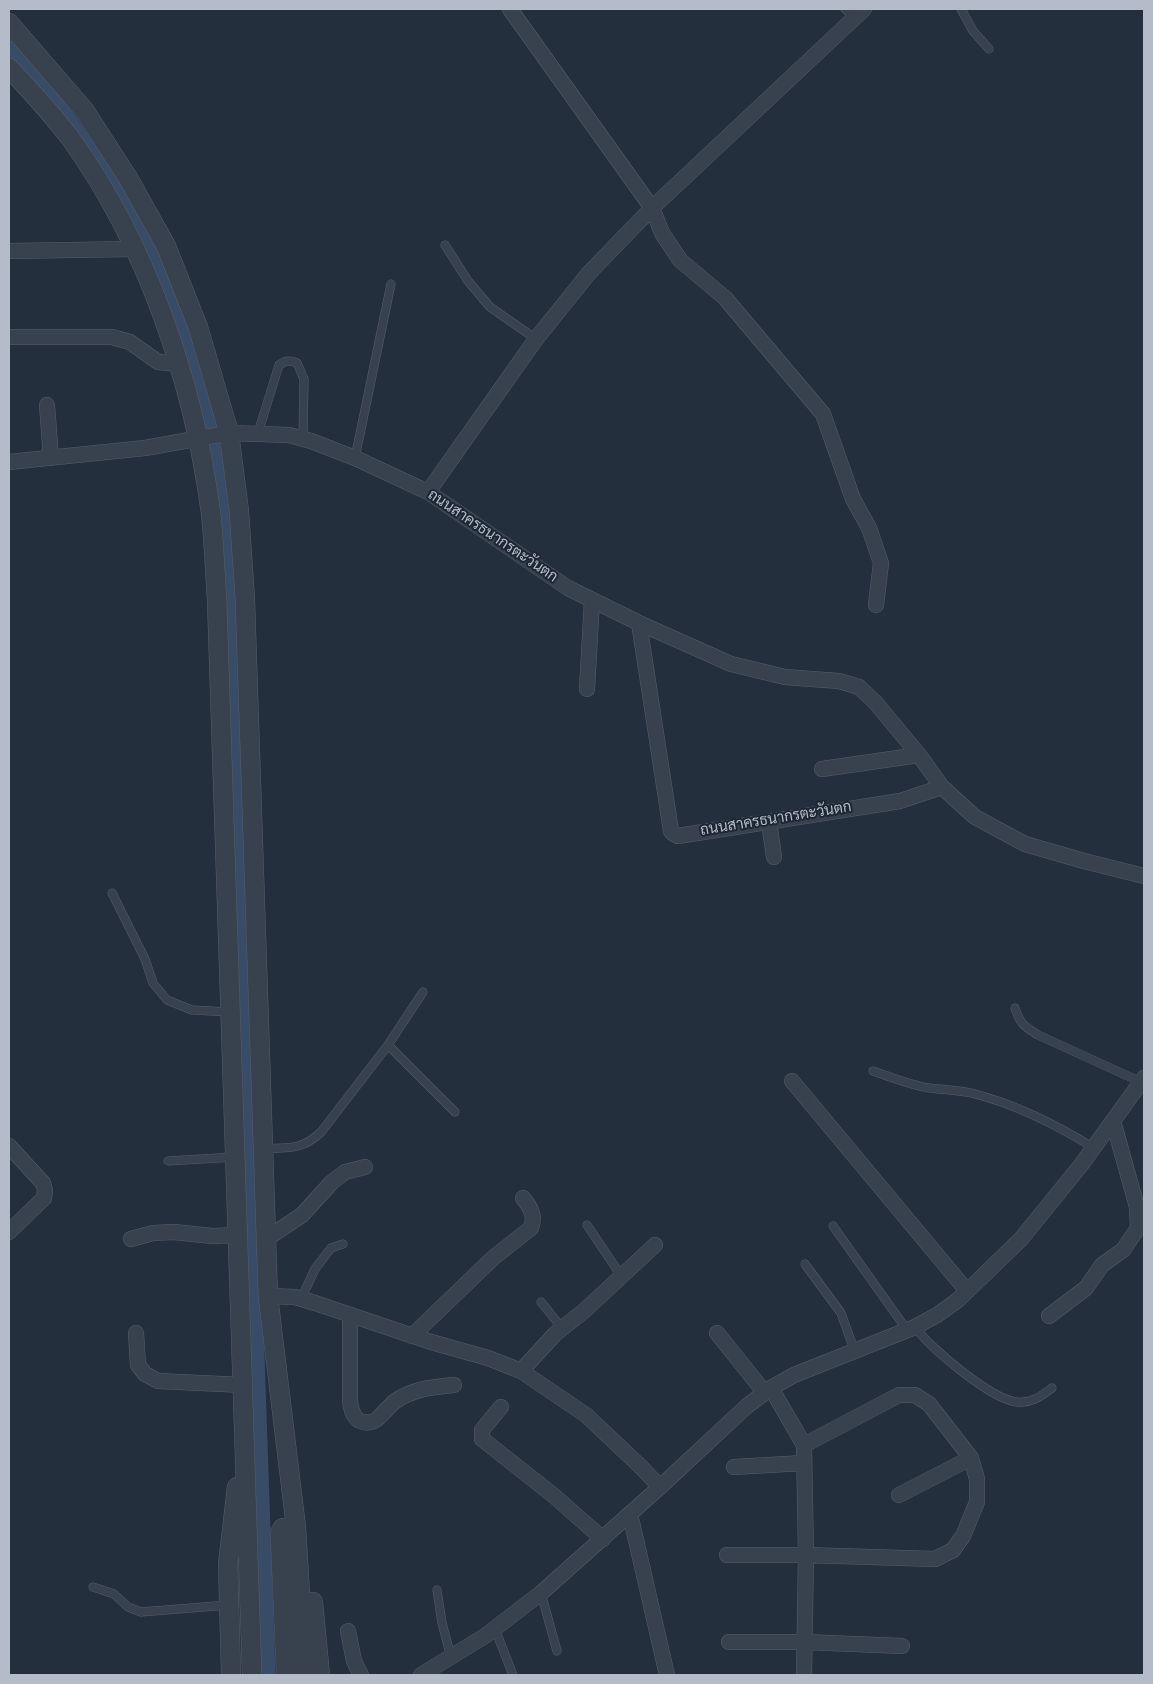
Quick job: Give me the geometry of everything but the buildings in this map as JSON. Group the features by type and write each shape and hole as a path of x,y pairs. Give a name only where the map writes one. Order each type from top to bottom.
{"street":[{"path":"510,9 652,208 662,233 680,260 725,298 823,414 853,499 869,528 881,563 876,605"},
{"path":"428,492 536,339 589,273 652,208 855,12"},
{"path":"9,22 84,110 128,178 166,246 198,327 227,434 239,512 245,599 268,1296 296,1528 305,1675"},
{"path":"9,68 70,139 108,197 134,249 170,337 200,439 211,515 217,600 252,1675"},
{"path":"9,261 15,251 134,249"},
{"path":"9,337 112,337 130,342 158,362 178,364"},
{"path":"47,405 51,458"},
{"name":"ถนนสาครธนากรตะวันตก","path":"9,462 145,448 227,434 289,435 303,439 355,458 428,492 568,588 639,623 731,664 785,677 839,681 859,688 875,702 919,755 942,787 975,817 1024,844 1084,862 1144,876"},
{"path":"587,689 592,600"},
{"name":"ถนนสาครธนากรตะวันตก","path":"639,623 671,831 674,834 678,836 900,800 942,787"},
{"path":"822,769 919,755"},
{"path":"769,822 774,857"},
{"path":"792,1081 967,1291"},
{"path":"421,1675 495,1628 541,1594 747,1406 768,1390 794,1375 911,1329 937,1315 967,1291 1021,1239 1141,1087"},
{"path":"1049,1316 1086,1288 1102,1265 1123,1250 1138,1228 1137,1207 1113,1121"},
{"path":"9,1146 43,1183 45,1190 44,1198 9,1232"},
{"path":"266,1239 302,1215 338,1177 346,1172 365,1167"},
{"path":"412,1336 486,1264 531,1228 533,1223 532,1209 523,1198"},
{"path":"131,1239 153,1233 167,1232 212,1236 238,1235"},
{"path":"521,1371 541,1347 656,1245"},
{"path":"268,1296 301,1299 412,1336 488,1358 521,1371 586,1415 660,1487"},
{"path":"350,1315 350,1400 354,1418 370,1422 376,1420 396,1401 410,1393 433,1386 454,1385"},
{"path":"136,1333 138,1365 145,1374 151,1377 158,1380 243,1385"},
{"path":"717,1334 768,1390 804,1445 806,1555 804,1675"},
{"path":"727,1555 806,1555 936,1559 954,1550 963,1536 977,1502 977,1480 971,1458 929,1404 915,1395 899,1395 804,1445"},
{"path":"501,1407 482,1430 482,1439 553,1495 603,1539"},
{"path":"231,1675 228,1564 244,1431"},
{"path":"899,1495 971,1458"},
{"path":"734,1467 804,1463"},
{"path":"292,1493 306,1531 320,1675"},
{"path":"630,1514 667,1675"},
{"path":"286,1675 280,1533 283,1528 296,1528"},
{"path":"348,1631 354,1661 361,1675"},
{"path":"728,1642 804,1642 902,1646"}],"lane":[{"path":"961,9 973,31 989,49"},
{"path":"445,245 468,281 490,307 536,339"},
{"path":"355,458 391,284"},
{"path":"258,433 279,365 284,361 291,360 298,363 304,379 303,439"},
{"path":"112,893 145,959 153,983 167,1000 192,1010 230,1012"},
{"path":"263,1149 300,1147 311,1142 322,1131 388,1045 423,992"},
{"path":"1015,1008 1018,1020 1038,1035 1141,1087"},
{"path":"388,1045 455,1112"},
{"path":"874,1071 928,1088 972,1093 997,1101 1064,1130 1094,1148"},
{"path":"168,1161 235,1157"},
{"path":"587,1226 622,1277"},
{"path":"833,1226 911,1329 941,1355 994,1394 1009,1401 1025,1402 1034,1400 1052,1388"},
{"path":"301,1299 315,1269 331,1248 343,1244"},
{"path":"805,1264 841,1313 855,1352"},
{"path":"541,1302 562,1328"},
{"path":"93,1587 114,1594 128,1607 141,1612 229,1604"},
{"path":"437,1590 442,1623 451,1657"},
{"path":"541,1594 557,1651"},
{"path":"495,1628 514,1675"}],"waterway":[{"path":"9,48 67,117 113,185 150,251 184,332 205,404 224,507 231,600 268,1675"}]}
